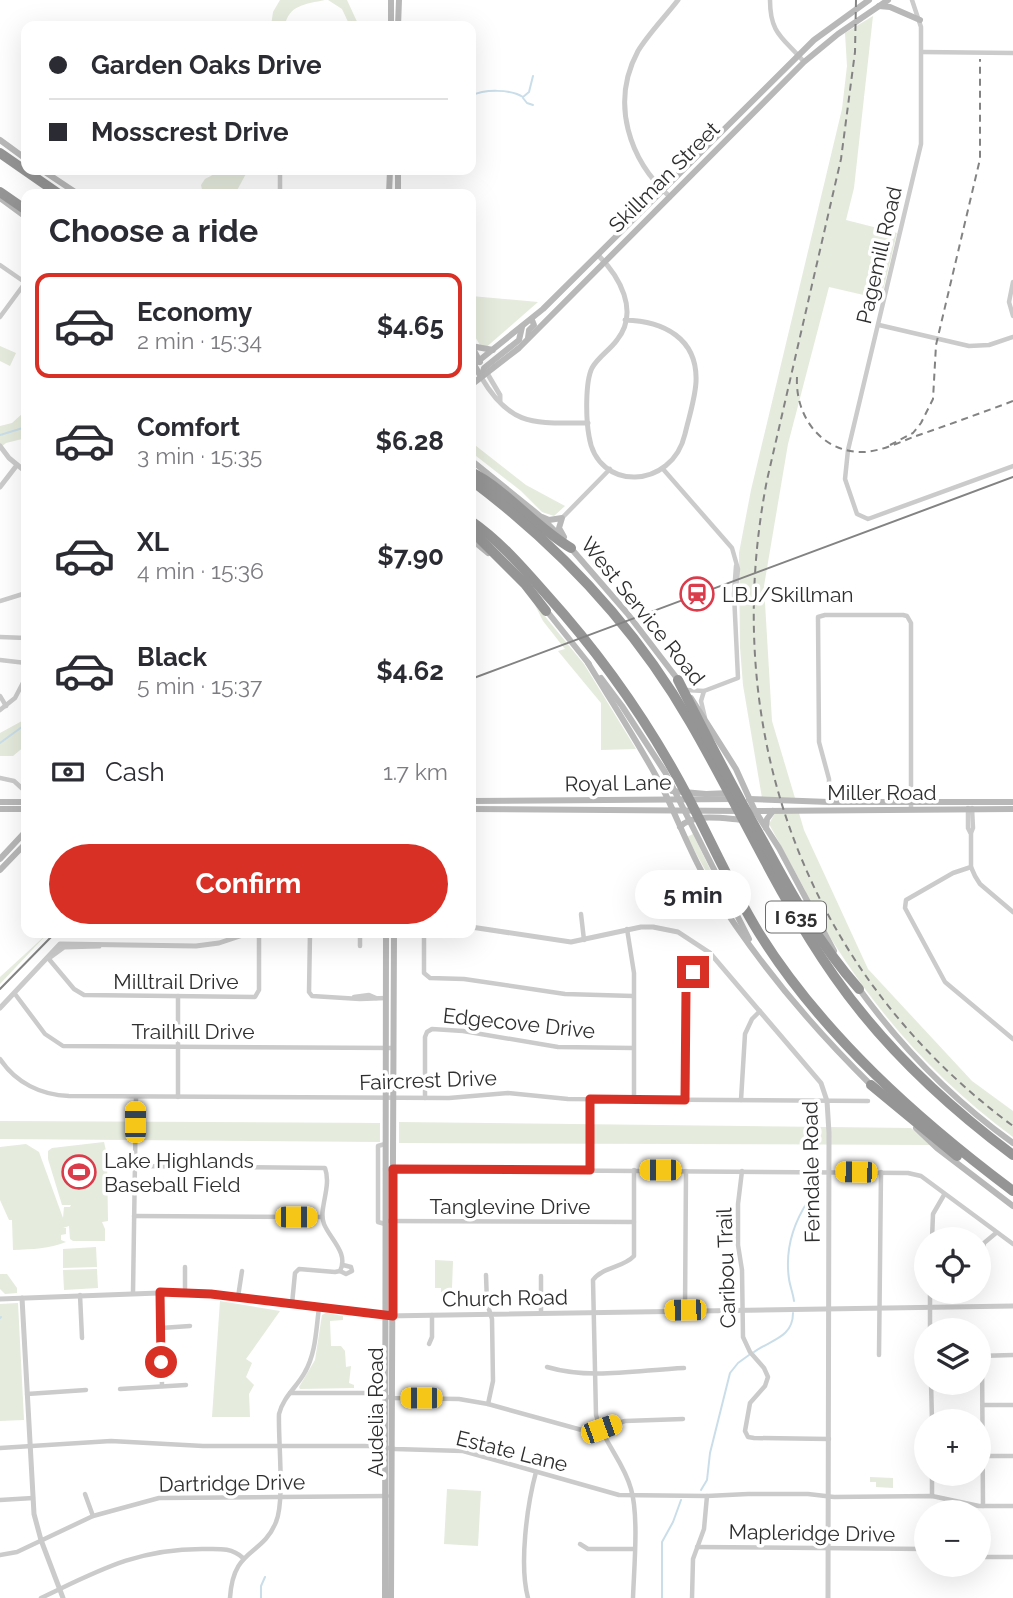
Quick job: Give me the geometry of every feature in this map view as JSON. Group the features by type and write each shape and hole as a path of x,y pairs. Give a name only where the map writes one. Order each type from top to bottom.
{"highway":[{"path":"0,153 21,168"},
{"path":"32,175 52,189"},
{"path":"0,192 21,207"},
{"path":"476,476 554,538 571,548"},
{"name":"I 635","path":"476,485 538,535 607,604 648,657 690,722 789,906 834,977 867,1018 937,1092 1013,1155"},
{"name":"I 635","path":"476,525 504,548 531,577 628,695 688,797 745,910 782,967 813,1006 848,1046 918,1114 972,1161 1013,1191"},
{"path":"476,535 510,568 546,611"},
{"path":"678,680 713,751 799,907 834,960 859,989"},
{"path":"871,1085 890,1098 954,1154 972,1161"}],"main road":[{"path":"391,0 391,21"},
{"path":"398,21 399,0"},
{"name":"Skillman Street","path":"477,368 527,338 804,62 838,34 888,0"},
{"name":"Skillman Street","path":"477,368 494,350 532,320 798,54 832,25 868,1"},
{"path":"879,6 890,7 920,20"},
{"path":"832,25 838,34"},
{"path":"730,121 737,128"},
{"path":"0,140 21,155"},
{"path":"50,175 70,189"},
{"path":"0,198 21,213"},
{"path":"527,338 534,324 532,320"},
{"path":"477,368 519,340 522,327"},
{"path":"476,347 494,350"},
{"name":"West Service Road","path":"476,464 540,516 627,613 705,718 743,784 753,811 779,848 817,923 859,989 902,1043 949,1091 1013,1143"},
{"path":"540,516 549,520 562,518 559,528 571,548"},
{"path":"476,544 546,611 622,706 665,772 740,918 752,947"},
{"path":"588,663 670,800 709,884 752,947 823,1034 871,1085 937,1148 1013,1206"},
{"path":"661,785 670,791 706,794 738,790 743,784"},
{"path":"649,800 657,796 661,785"},
{"name":"Royal Lane","path":"606,805 649,800 766,800"},
{"name":"Miller Road","path":"766,800 830,806"},
{"path":"0,802 21,807"},
{"name":"Miller Road","path":"970,807 1013,802"},
{"name":"Royal Lane","path":"476,803 484,805 606,805 675,812 753,811"},
{"name":"Royal Lane","path":"476,807 484,805"},
{"name":"Miller Road","path":"753,811 911,805 1013,809"},
{"path":"0,809 21,808"},
{"path":"682,824 695,819 753,821 764,826 773,811"},
{"path":"0,859 21,836"},
{"path":"0,870 21,848"},
{"name":"Audelia Road","path":"386,938 386,998 390,1048"},
{"name":"Audelia Road","path":"385,1598 390,1048 394,938"},
{"name":"Audelia Road","path":"389,1169 385,1144 390,1098"},
{"name":"Audelia Road","path":"388,1496 391,1598"}],"street":[{"path":"670,197 645,171 633,147 625,115 625,96 631,69 639,51 678,0"},
{"path":"770,0 772,25 804,62"},
{"name":"Pagemill Road","path":"912,0 920,20 921,144 845,472 858,514 868,519 1013,466"},
{"path":"922,52 1013,53"},
{"path":"598,255 618,278 622,287 625,320 619,338 591,369 588,423 592,448 610,469 632,477 651,475 675,458 683,443 695,390 695,366 687,347 667,328 649,321 625,320"},
{"path":"0,265 21,280"},
{"path":"1013,282 1009,302 1013,316"},
{"path":"0,317 21,290"},
{"path":"879,325 969,346 989,345 1013,337"},
{"path":"477,368 494,397 514,415 531,422 588,423"},
{"path":"0,446 21,468"},
{"path":"0,487 17,465"},
{"path":"562,518 610,469"},
{"path":"663,469 728,541 738,569 735,596 738,678 704,691 685,689"},
{"path":"0,601 21,595"},
{"path":"830,806 829,779 819,742 818,617 825,615 907,616 911,623 911,805"},
{"path":"0,637 21,638"},
{"path":"0,660 21,662"},
{"path":"0,710 15,698 21,687"},
{"path":"704,691 701,701 705,718"},
{"path":"0,696 6,706"},
{"path":"0,778 14,781 21,787"},
{"path":"970,807 968,828 971,834 971,867 980,884 1013,912"},
{"path":"971,867 953,873 906,901 905,908 944,982 1013,1039"},
{"path":"580,914 584,941"},
{"name":"Ferndale Road","path":"476,928 570,942 584,941 627,929 653,927 687,936 710,953 817,1077 827,1101 829,1171 828,1598"},
{"path":"627,929 633,965 634,1100"},
{"path":"0,1008 56,947 196,946 234,938"},
{"name":"Milltrail Drive","path":"48,958 74,989 84,995 257,995 259,938"},
{"path":"310,938 309,992 312,996 386,998"},
{"path":"360,938 360,946"},
{"path":"424,938 424,973 430,978 464,979 565,995 633,996"},
{"path":"685,1100 686,991 691,975 710,953"},
{"name":"Trailhill Drive","path":"15,994 45,1034 63,1046 390,1048"},
{"path":"178,996 178,1097"},
{"path":"741,1100 746,1034 752,1019 760,1011"},
{"name":"Edgecove Drive","path":"425,1098 425,1037 432,1029 463,1031 558,1047 633,1048"},
{"name":"Faircrest Drive","path":"0,1059 18,1079 46,1093 69,1096 469,1098 508,1093 634,1100 868,1101"},
{"path":"133,1293 136,1097"},
{"path":"590,1099 590,1170"},
{"name":"Audelia Road","path":"385,1144 378,1146 377,1222 388,1222"},
{"path":"135,1166 325,1168 327,1193 322,1217 340,1250 342,1268 335,1272 299,1269 295,1273 292,1304"},
{"path":"389,1169 829,1171 915,1174 1013,1244"},
{"path":"634,1170 634,1256 628,1262 594,1277 596,1415 629,1482 633,1496 634,1598"},
{"path":"685,1310 686,1171"},
{"name":"Caribou Trail","path":"742,1171 738,1204 738,1245 742,1270 743,1333 745,1343 768,1377 765,1386 750,1403 745,1424 746,1434 754,1438 829,1439"},
{"path":"879,1355 881,1172"},
{"path":"932,1227 933,1214 944,1195"},
{"path":"134,1216 322,1217"},
{"name":"Tanglevine Drive","path":"388,1222 634,1222"},
{"path":"991,1239 996,1233"},
{"path":"185,1267 185,1292"},
{"path":"239,1297 242,1271"},
{"path":"486,1275 487,1303 491,1314 493,1381 488,1404"},
{"path":"541,1276 541,1313"},
{"path":"160,1292 162,1386"},
{"name":"Church Road","path":"0,1299 185,1292 389,1316 1013,1306"},
{"path":"79,1295 82,1338"},
{"path":"22,1298 35,1520 63,1598"},
{"path":"929,1304 929,1318"},
{"path":"230,1598 234,1574 243,1558 260,1544 275,1525 279,1496 279,1414 283,1402 302,1377 312,1356 319,1308"},
{"path":"429,1344 432,1337 432,1315"},
{"path":"162,1328 190,1326"},
{"path":"991,1356 1013,1355"},
{"path":"547,1367 570,1373 595,1374 684,1368"},
{"path":"120,1389 186,1385"},
{"path":"27,1394 86,1390"},
{"path":"290,1393 368,1393 388,1397 459,1399 488,1404 584,1432 625,1421 683,1419"},
{"path":"982,1395 983,1409"},
{"path":"983,1405 1013,1405"},
{"name":"Estate Lane","path":"0,1448 111,1441 203,1446 463,1451 611,1494 932,1496 952,1500"},
{"path":"991,1456 1013,1456"},
{"path":"527,1598 525,1559 530,1499 536,1472"},
{"path":"932,1486 932,1496"},
{"path":"85,1494 93,1516"},
{"name":"Dartridge Drive","path":"0,1555 17,1552 93,1516 159,1498 388,1496"},
{"path":"692,1598 692,1566 705,1520 707,1496"},
{"path":"0,1500 33,1498"},
{"name":"Estate Lane","path":"991,1506 1013,1506"},
{"path":"579,1544 588,1549 634,1549"},
{"name":"Mapleridge Drive","path":"697,1547 914,1549"},
{"path":"41,1598 120,1561 169,1550 226,1549 243,1558"},
{"path":"991,1557 1013,1557"}],"shaded area":[{"path":"280,0 325,0 305,4 294,10 286,21 272,21 273,12"},
{"path":"328,0 347,0 357,21 348,21 342,9"},
{"path":"873,16 854,188 846,220 897,233 881,299 829,287 788,444 764,586 772,721 795,798 762,798 743,685 739,553 751,490 842,109 847,66 845,33"},
{"path":"213,175 245,175 238,189 202,189 205,179"},
{"path":"476,296 538,302 483,350 476,338"},
{"path":"0,346 16,353 10,366 0,361"},
{"path":"21,415 21,439 6,443 0,448 0,426 12,423"},
{"path":"476,446 526,485 565,506 554,516 542,512 521,491 476,456"},
{"path":"534,603 584,664 636,749 601,750 601,703 558,651 565,649 543,621"},
{"path":"21,722 21,749 13,756 0,756 0,733"},
{"path":"775,813 799,813 804,830 868,969 972,1081 1013,1111 1013,1137 981,1112 923,1058 873,999 828,934 807,898 769,824"},
{"path":"693,834 722,894 719,895 687,837"},
{"path":"43,938 43,938 0,984 0,977"},
{"path":"0,1121 380,1123 380,1142 0,1139"},
{"path":"399,1122 911,1128 932,1145 399,1143"},
{"path":"104,1142 107,1155 108,1221 102,1222 105,1241 73,1241 70,1239 69,1226 63,1228 66,1228 66,1234 61,1235 61,1240 66,1242 47,1247 13,1250 12,1220 9,1220 0,1200 0,1147 26,1144 39,1152 63,1218 64,1207 71,1205 62,1205 48,1151 52,1148"},
{"path":"96,1247 97,1267 63,1268 63,1249"},
{"path":"435,1260 453,1261 452,1288 449,1288 449,1292 441,1292 441,1288 435,1288"},
{"path":"97,1269 98,1288 64,1290 63,1270"},
{"path":"0,1274 7,1274 17,1288 17,1293 5,1294 0,1289"},
{"path":"220,1301 280,1311 246,1359 252,1363 246,1377 254,1385 249,1394 250,1417 212,1417"},
{"path":"18,1303 24,1420 0,1421 0,1304"},
{"path":"326,1313 343,1316 343,1320 330,1321 331,1346 341,1346 345,1351 346,1367 351,1366 349,1383 354,1385 354,1388 300,1389 315,1360 322,1315"},
{"path":"870,1477 893,1478 893,1488 876,1487 876,1482 870,1482"},
{"path":"447,1489 481,1491 478,1546 444,1544"}],"waterway":[{"path":"476,94 497,91 511,92 523,97 529,92 533,76"},
{"path":"523,98 533,105"},
{"path":"0,435 21,429"},
{"path":"0,743 21,728"},
{"path":"794,1301 789,1282 789,1248 794,1228 808,1201"},
{"path":"754,1352 785,1333 793,1313"},
{"path":"701,1490 707,1480 710,1453 730,1373 749,1355"},
{"path":"662,1598 662,1542 681,1500"},
{"path":"261,1598 261,1586 265,1577"}],"tram line":[{"path":"476,677 1013,477"},
{"path":"0,989 50,938"}],"railway":[{"path":"856,0 855,52 841,159 767,480 755,574 756,665 769,754 794,840 831,921 880,996 941,1065 1013,1126"},
{"path":"890,445 913,433 933,399 936,345 980,159 980,59"},
{"path":"797,377 798,392 806,419 824,439 849,451 864,452 884,448 1013,401"}],"place":[{"name":"LBJ/Skillman","path":"697,594"},
{"name":"Lake Highlands Baseball Field","path":"79,1172"}],"route":[{"path":"161,1362 160,1292 211,1294 393,1316 393,1169 590,1170 590,1099 685,1100 686,991 693,972"}]}
